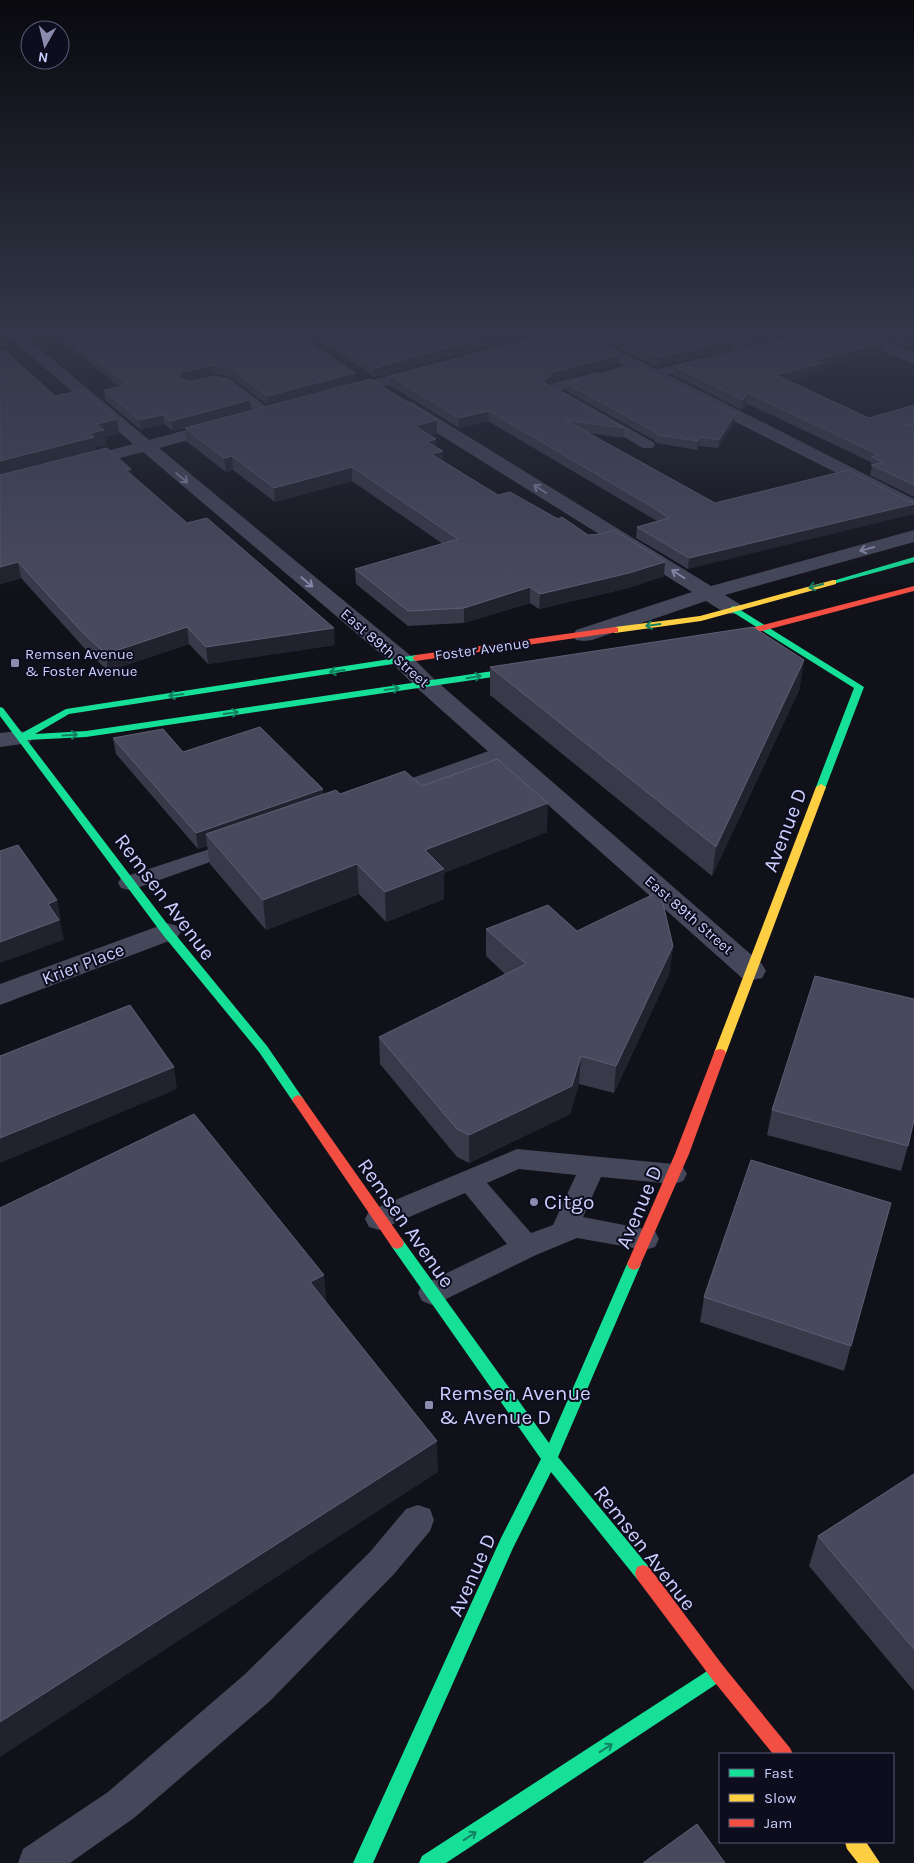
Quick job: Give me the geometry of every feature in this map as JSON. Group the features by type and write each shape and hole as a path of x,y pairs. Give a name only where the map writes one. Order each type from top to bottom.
{"main road":[{"name":"Foster Avenue","path":"11,739 66,712 701,618 914,559"},
{"path":"747,632 914,588"},
{"name":"Avenue D","path":"363,1863 507,1542 550,1458 674,1174 859,687 734,609"},
{"name":"Foster Avenue","path":"11,739 86,734 541,666"},
{"name":"Remsen Avenue","path":"0,710 11,739 130,882 207,983 263,1049 378,1219 550,1458 640,1569 718,1674 783,1753"},
{"path":"429,1863 718,1674"},
{"path":"855,1843 870,1863"}],"street":[{"name":"East 89th Street","path":"113,420 402,661 752,971"},
{"path":"66,468 241,420"},
{"path":"429,420 734,609"},
{"path":"745,420 914,506"},
{"path":"584,635 709,593 914,536"},
{"name":"Krier Place","path":"0,995 167,932"}],"lane":[{"path":"603,420 648,445"},
{"path":"366,800 503,752"},
{"path":"130,882 256,839"},
{"path":"378,1219 517,1159 674,1174"},
{"path":"564,1232 593,1166"},
{"path":"469,1180 526,1248"},
{"path":"432,1293 526,1248 576,1227 646,1239"},
{"path":"37,1863 121,1805 257,1688 382,1563 418,1520"}],"building":[{"path":"0,420 113,420 97,424 104,430 90,433 94,437 0,461"},
{"path":"215,420 437,420 415,426 436,439 427,442 443,451 431,454 498,495 510,492 558,519 562,517 588,535 602,534 614,530 665,562 629,573 540,594 530,587 464,608 408,611 355,569 458,539 352,467 274,488 232,456 224,458 185,428"},
{"path":"504,420 610,420 624,428 565,420 715,503 848,470 908,501 914,502 914,504 689,558 637,527 669,518"},
{"path":"633,420 731,420 719,440 700,437 698,441 657,435"},
{"path":"805,420 914,420 914,425 905,424 914,428 914,485 872,465 883,462 872,457 879,455"},
{"path":"107,448 131,469 126,470 187,523 207,518 334,628 206,647 187,627 106,654 83,633 18,562 0,567 0,475"},
{"path":"753,627 804,660 716,847 490,667"},
{"path":"260,727 323,789 196,833 113,738 163,729 183,752"},
{"path":"497,759 548,803 425,850 444,869 385,892 357,864 263,900 206,834 336,790 340,794 405,771 422,786"},
{"path":"18,845 57,900 48,904 59,920 0,942 0,851"},
{"path":"660,891 673,946 616,1066 581,1056 572,1086 469,1135 457,1129 379,1037 526,964 486,929 548,905 577,931"},
{"path":"815,976 914,999 914,1120 908,1146 772,1110"},
{"path":"130,1005 174,1067 0,1138 0,1056"},
{"path":"194,1114 324,1275 310,1282 437,1441 0,1722 0,1208"},
{"path":"751,1160 891,1203 851,1346 704,1297"},
{"path":"914,1474 914,1649 818,1536"},
{"path":"697,1824 725,1863 643,1863"}],"traffic: fast":[{"path":"833,582 914,559"},
{"path":"734,609 859,687 821,787"},
{"path":"21,738 66,712 416,658"},
{"path":"25,737 86,734 527,669"},
{"path":"0,710 167,932 263,1049 298,1100"},
{"path":"397,1243 550,1458 643,1573"},
{"path":"363,1863 507,1543 550,1458 634,1264"},
{"path":"429,1863 718,1673"}],"traffic: slow":[{"path":"615,630 701,618 833,582"},
{"path":"720,1053 821,787"},
{"path":"855,1843 870,1863"}],"traffic: jam":[{"path":"754,630 914,588"},
{"path":"416,658 615,630"},
{"path":"634,1264 682,1154 720,1053"},
{"path":"298,1100 397,1243"},
{"path":"643,1573 718,1673 783,1753"}],"place":[{"name":"Remsen Avenue & Foster Avenue","path":"15,663"},
{"name":"Citgo","path":"534,1202"},
{"name":"Remsen Avenue & Avenue D","path":"429,1405"}]}
